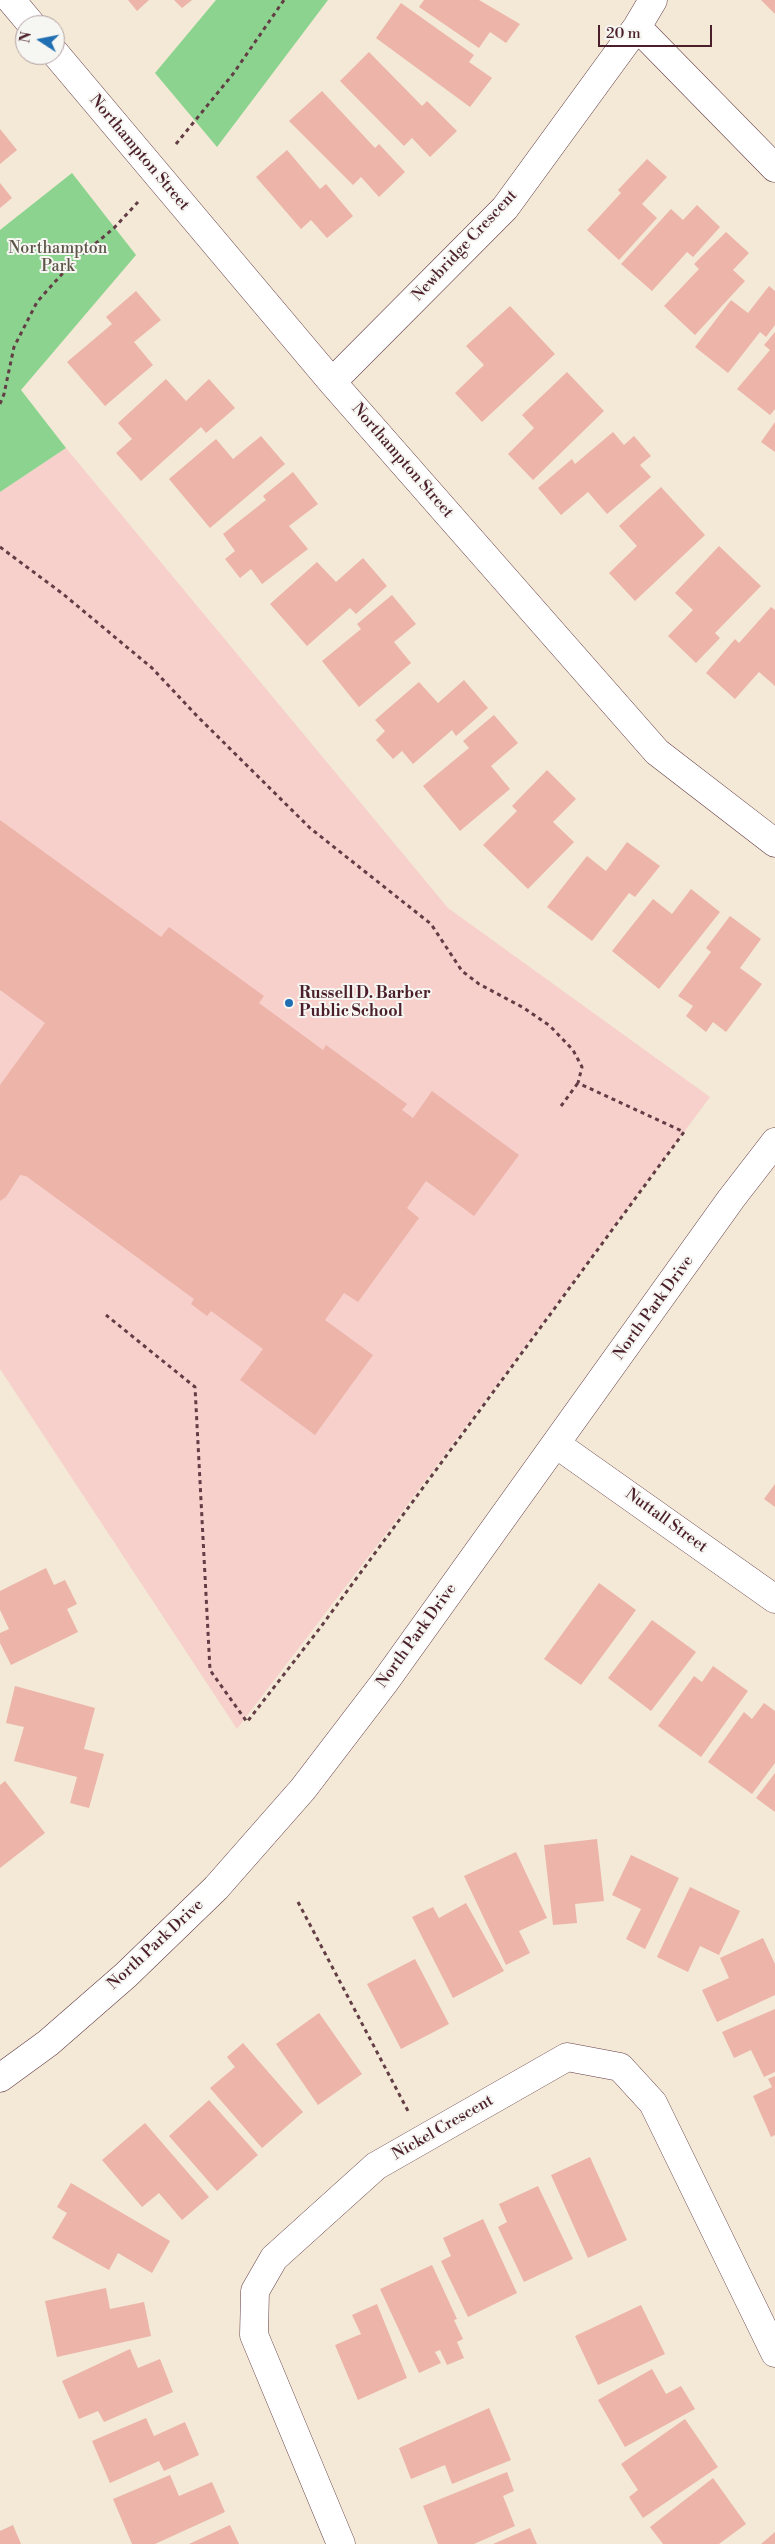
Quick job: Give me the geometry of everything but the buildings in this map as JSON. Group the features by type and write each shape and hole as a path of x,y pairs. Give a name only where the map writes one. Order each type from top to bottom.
{"street":[{"path":"11,0 24,15"},
{"name":"Newbridge Crescent","path":"332,382 505,208 637,27 653,0"},
{"path":"637,27 775,168"},
{"name":"Northampton Street","path":"65,65 332,382 656,752 775,843"},
{"name":"North Park Drive","path":"0,2078 48,2043 126,1974 216,1888 287,1808 384,1683 775,1142"},
{"name":"Nuttall Street","path":"556,1444 775,1599"},
{"name":"Nickel Crescent","path":"341,2544 254,2335 255,2291 274,2258 376,2166 566,2057 620,2067 653,2103 775,2353"}],"path":[{"path":"0,404 14,347 37,302 70,265 114,228 233,74 284,0"},
{"path":"0,547 63,594 152,668 197,716 310,828 431,924 462,971 479,984 524,1008 550,1026 573,1050 582,1067 578,1083 561,1106"},
{"path":"106,1315 195,1387 210,1670 246,1722 320,1628 684,1132 578,1083"},
{"path":"298,1902 423,2140"}],"shaded area":[{"name":"Russell D. Barber Public School","path":"66,448 448,908 710,1097 391,1527 237,1729 0,1369 0,492"}],"green space":[{"path":"216,0 328,0 217,147 155,73"},
{"name":"Northampton Park","path":"72,173 136,255 21,390 66,448 0,492 0,230"}],"place":[{"name":"Russell D. Barber Public School","path":"289,1003"}]}
